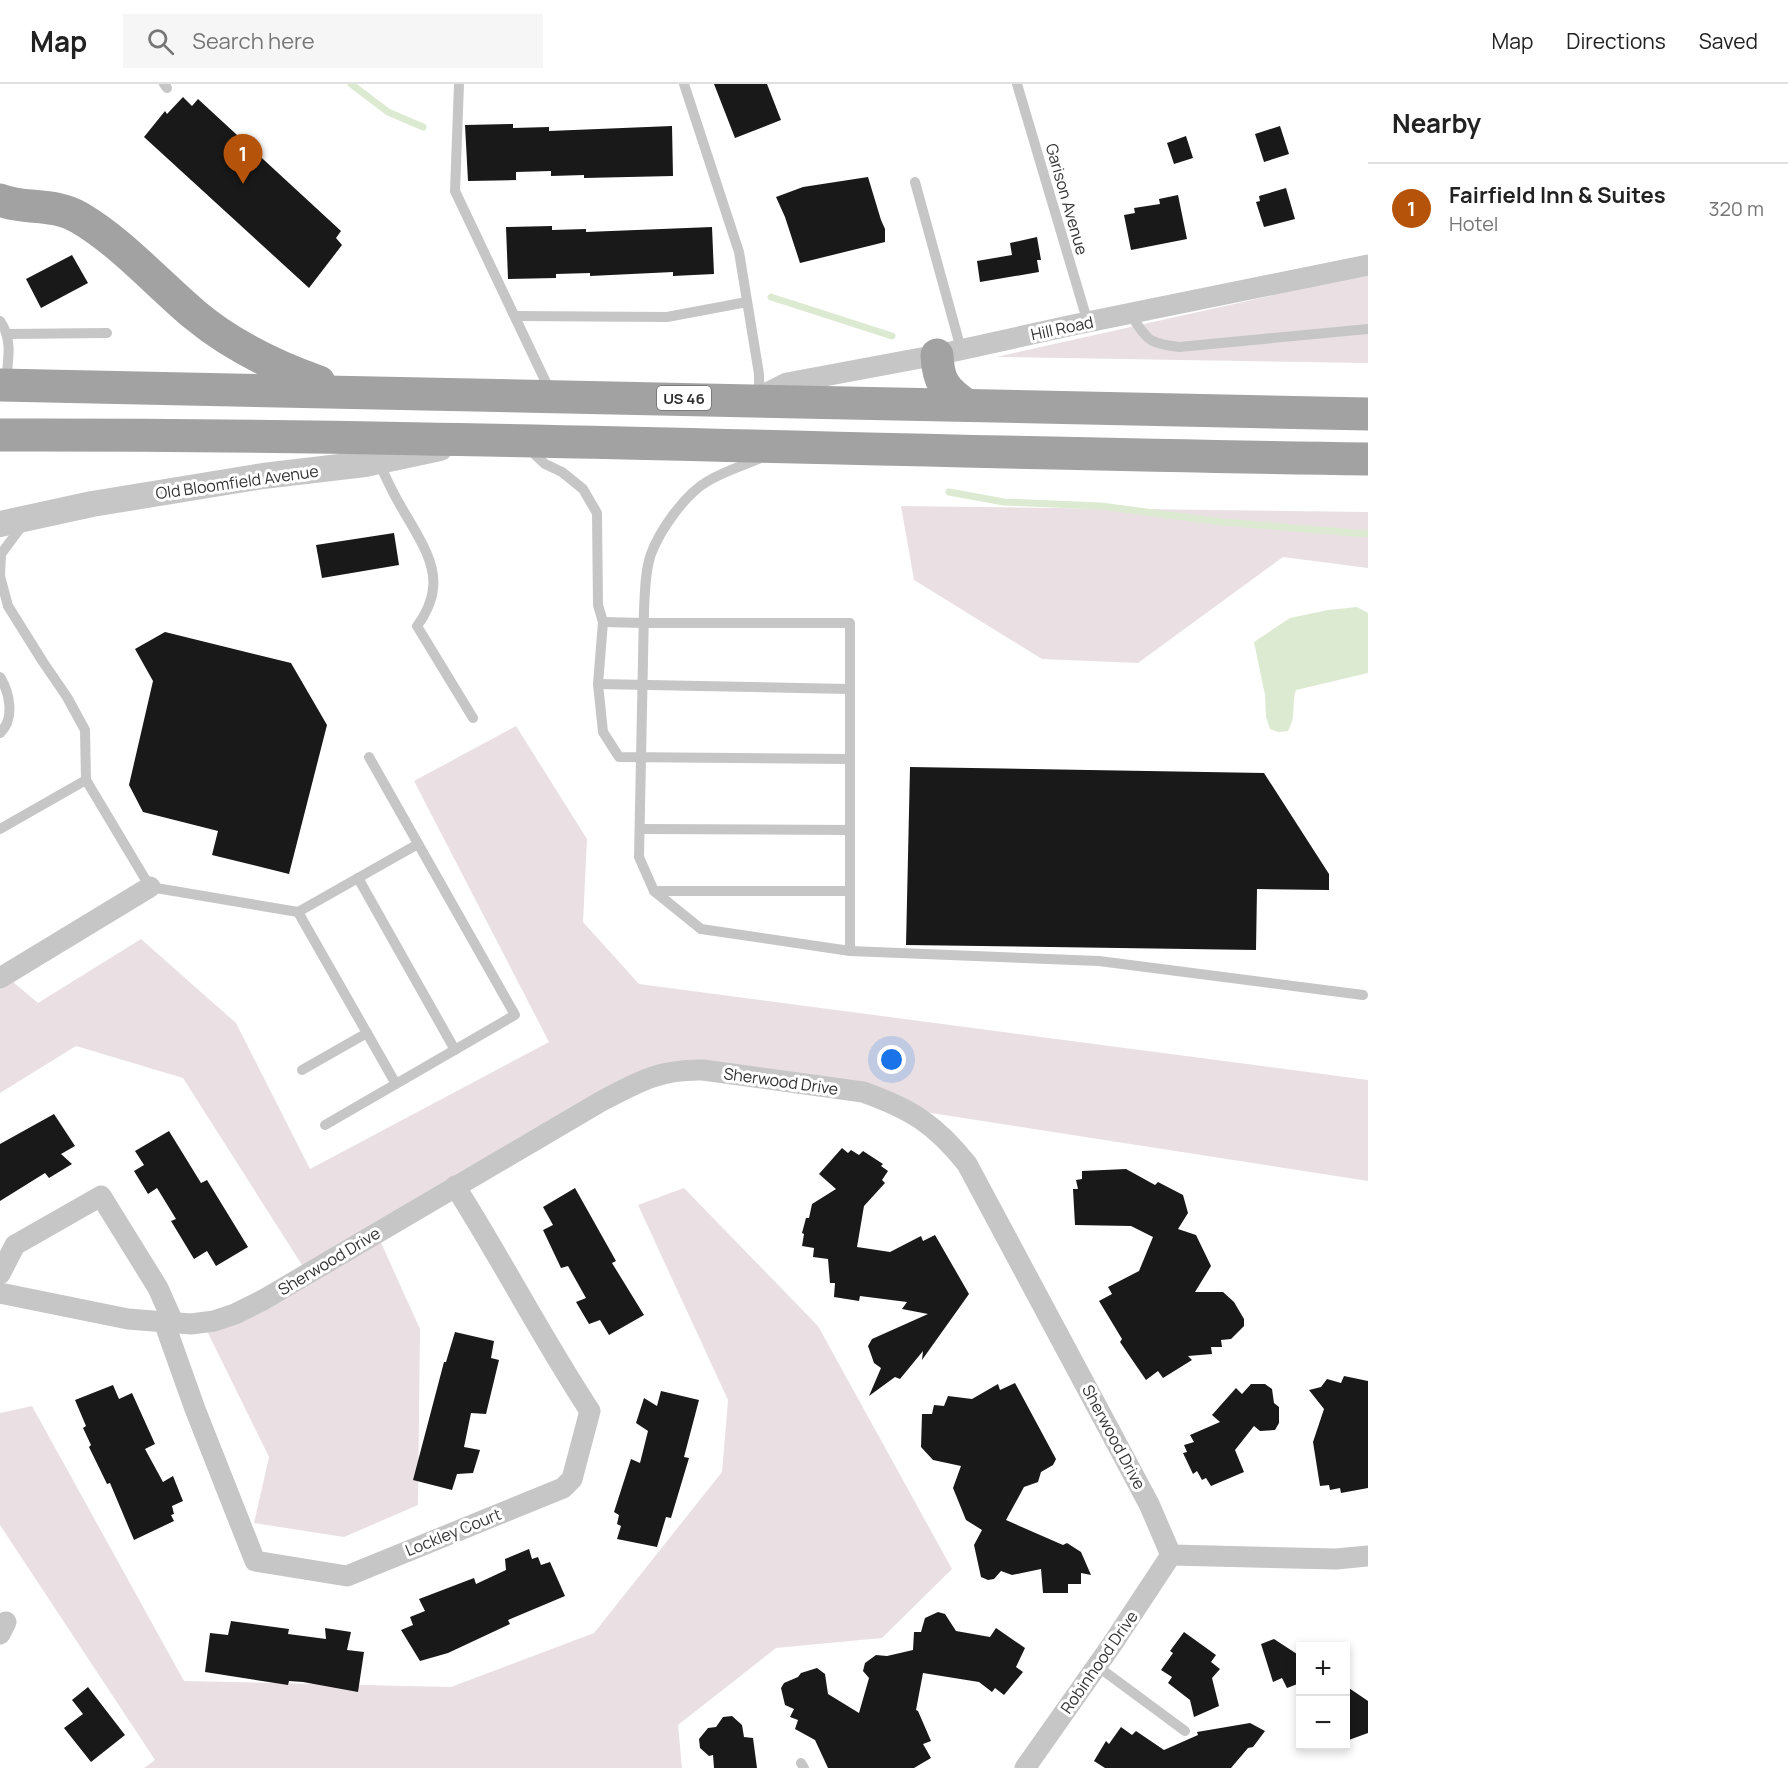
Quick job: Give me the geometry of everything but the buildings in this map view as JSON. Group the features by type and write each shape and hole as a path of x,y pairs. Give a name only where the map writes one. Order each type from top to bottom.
{"highway":[{"path":"3,203 46,206 78,216 106,236 197,316 232,342 277,367 343,391"},
{"path":"949,352 938,370 949,393 966,405"},
{"name":"US 46","path":"3,385 1368,414"},
{"path":"0,435 226,435 1368,459"}],"street":[{"name":"Hill Road","path":"759,400 787,383 949,352 1368,265"},
{"name":"Old Bloomfield Avenue","path":"0,524 92,504 378,461 474,440"},
{"path":"0,978 150,886"},
{"name":"Sherwood Drive","path":"0,1293 128,1319 191,1324 214,1321 235,1314 263,1300 600,1102 644,1079 661,1073 681,1069 703,1070 863,1092 909,1111 929,1124 948,1140 967,1164 1149,1504 1171,1555"},
{"name":"Lockley Court","path":"169,1322 195,1409 255,1561 347,1576 563,1488 572,1479 590,1411 562,1368 493,1247 455,1186"},
{"path":"0,1274 15,1245 101,1196 158,1288 169,1322"},
{"path":"1171,1555 1336,1559 1368,1556"},
{"name":"Robinhood Drive","path":"1025,1768 1171,1555"}],"lane":[{"path":"459,84 455,191 553,396"},
{"path":"684,84 739,252 759,374 759,400"},
{"name":"Garison Avenue","path":"1017,84 1088,323"},
{"path":"915,182 949,352"},
{"path":"515,316 667,317 747,302"},
{"path":"1130,314 1147,338 1162,345 1179,347 1368,329"},
{"path":"0,321 7,334 10,351 3,385"},
{"path":"7,334 107,333"},
{"path":"521,441 545,464 562,472 583,489 597,513 598,605 603,622 598,684 603,732 619,757 849,759"},
{"path":"784,447 706,482 667,523 651,555 646,585 644,624 639,857 654,891 701,929 850,951 1100,961 1363,994"},
{"path":"378,461 419,537 433,572 434,589 425,616 417,626 473,718"},
{"path":"28,518 1,554 0,576 8,606 67,697 85,730 86,780 150,886 298,912 418,844"},
{"path":"603,622 644,624 850,623 850,951"},
{"path":"0,677 5,685 10,711 3,731 0,733"},
{"path":"598,684 850,689"},
{"path":"325,1125 515,1015 369,757"},
{"path":"0,829 86,780"},
{"path":"640,829 850,830"},
{"path":"358,878 455,1050"},
{"path":"654,891 850,891"},
{"path":"298,912 396,1084"},
{"path":"302,1070 367,1033"},
{"path":"1097,1666 1185,1731"}],"shaded area":[{"path":"1368,274 1368,363 996,357"},
{"path":"901,506 1368,512 1368,568 1283,557 1138,663 1042,659 914,580"},
{"path":"1357,607 1368,613 1368,673 1296,690 1292,720 1288,731 1278,732 1270,729 1254,642 1290,618"},
{"path":"516,726 587,839 583,922 639,984 1368,1080 1368,1181 668,1072 378,1236 420,1329 418,1505 344,1537 254,1523 269,1457 205,1327 307,1273 183,1078 76,1046 0,1093 0,971 38,1003 141,939 236,1023 310,1169 549,1042 414,781"},
{"path":"684,1188 818,1326 952,1569 882,1638 776,1648 678,1725 682,1768 144,1768 155,1760 0,1525 0,1413 32,1406 184,1681 451,1687 594,1633 722,1472 728,1400 638,1205"}],"waterway":[{"path":"351,84 388,112 423,127"},
{"path":"771,297 892,336"},
{"path":"949,492 1004,502 1101,506 1222,522 1368,534"}],"place":[{"name":"Fairfield Inn & Suites","path":"243,184"}]}
